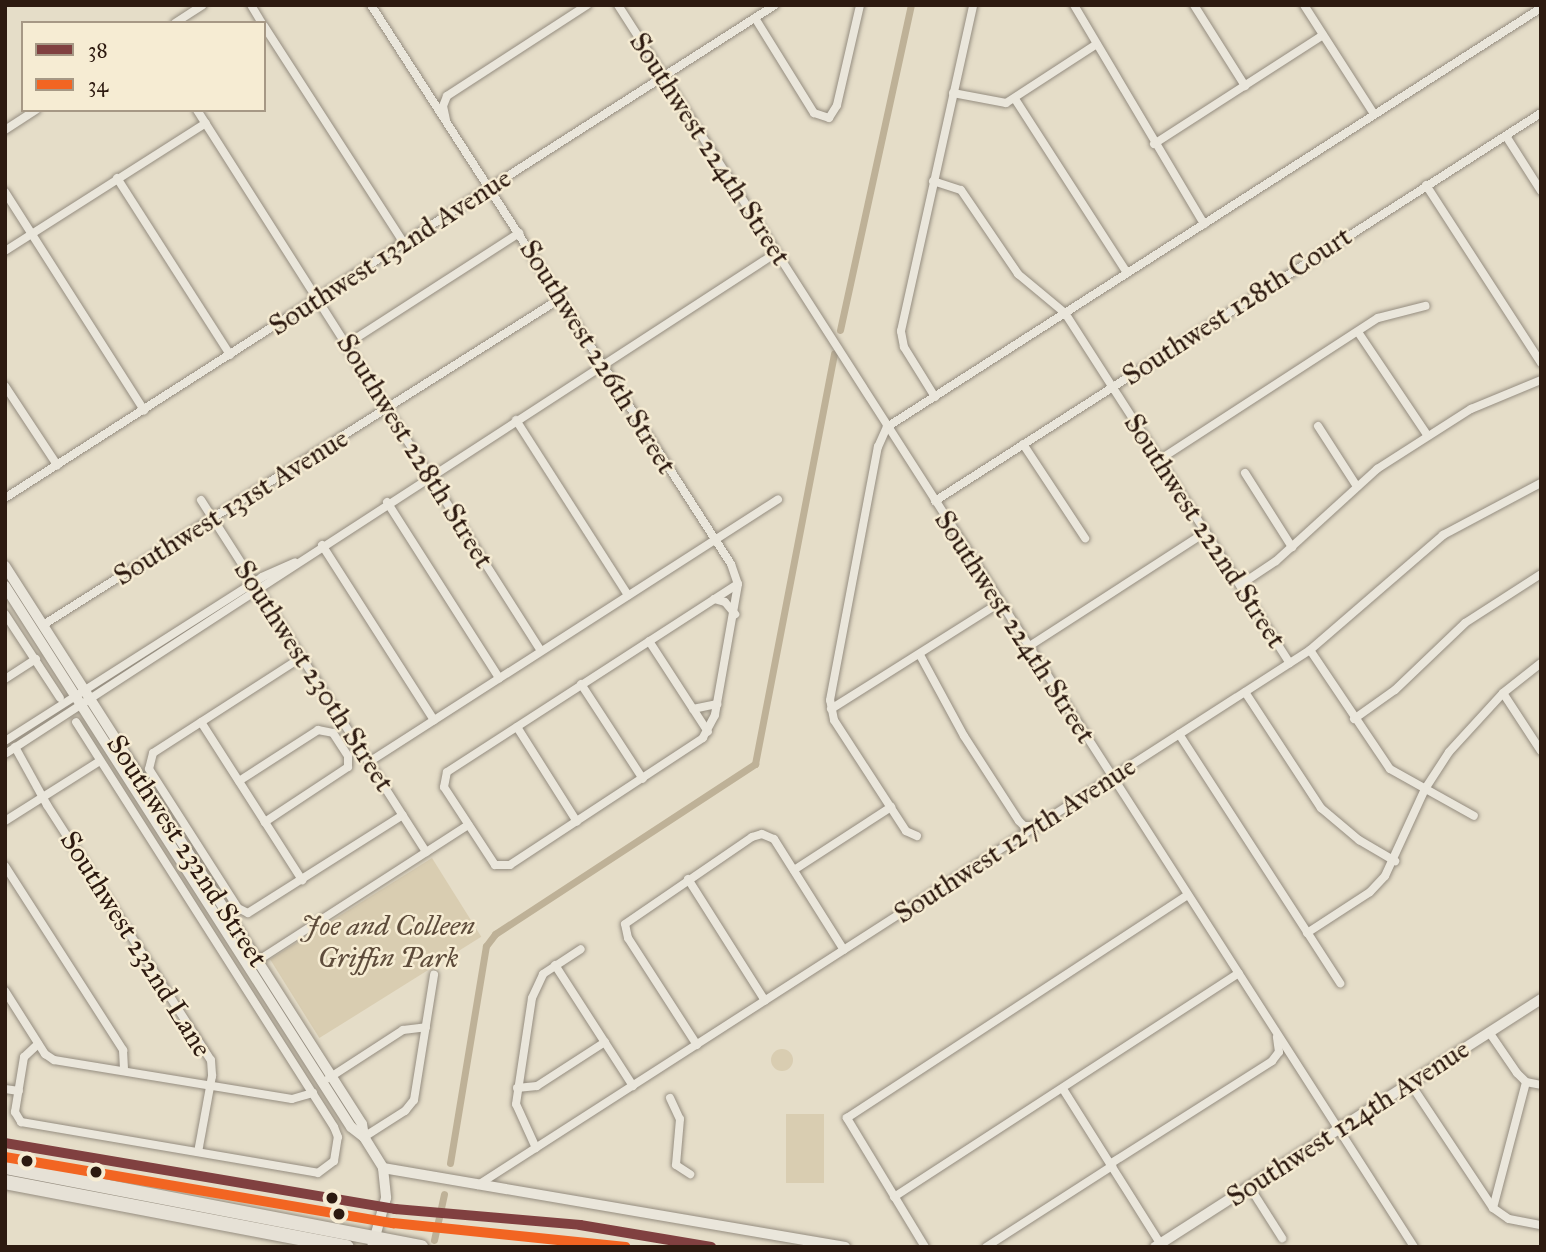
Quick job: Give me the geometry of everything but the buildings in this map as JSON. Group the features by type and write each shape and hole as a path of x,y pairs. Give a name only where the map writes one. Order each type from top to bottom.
{"highway":[{"path":"5,1167 374,1242 421,1247"},
{"path":"5,1175 42,1173"},
{"path":"5,1182 181,1213 347,1247"},
{"path":"181,1213 192,1209 353,1242 374,1242"}],"street":[{"path":"178,21 203,5"},
{"path":"251,5 261,21"},
{"name":"Southwest 226th Street","path":"371,5 731,564 738,584"},
{"path":"446,120 443,106 447,96 587,5"},
{"name":"Southwest 224th Street","path":"618,5 1414,1247"},
{"name":"Southwest 132nd Avenue","path":"5,498 775,5"},
{"path":"755,18 814,113 829,118 835,113 860,5"},
{"path":"935,397 900,340 973,5"},
{"path":"1194,5 1245,86"},
{"path":"1304,5 1374,114"},
{"path":"1075,8 1204,224"},
{"path":"918,836 906,831 831,709 878,447 887,427 1541,8"},
{"path":"266,29 404,243"},
{"path":"1154,144 1323,35"},
{"path":"953,93 1006,103 1097,44"},
{"path":"1015,99 1127,273"},
{"path":"5,130 33,112"},
{"name":"Southwest 228th Street","path":"198,112 541,651"},
{"name":"Southwest 128th Court","path":"935,500 1541,113"},
{"path":"5,251 206,123"},
{"path":"1506,136 1541,191"},
{"path":"117,178 230,355"},
{"name":"Southwest 222nd Street","path":"933,181 961,190 1017,274 1066,313 1290,663"},
{"path":"1426,185 1541,363"},
{"path":"5,192 144,410"},
{"path":"347,344 519,233"},
{"path":"5,754 254,582 322,545 776,253"},
{"name":"Southwest 131st Avenue","path":"43,625 211,516 388,410 561,298"},
{"path":"1159,460 1358,332 1393,312 1425,306"},
{"path":"1358,332 1428,436"},
{"path":"1240,586 1292,547 1356,485 1428,436 1488,400 1541,380"},
{"path":"5,386 57,465"},
{"path":"516,420 628,595"},
{"path":"1318,426 1356,485"},
{"path":"1023,444 1085,538"},
{"path":"1245,473 1292,547"},
{"name":"Southwest 127th Avenue","path":"478,1185 1042,825 1310,650 1443,535 1541,483"},
{"path":"369,762 778,499"},
{"name":"Southwest 230th Street","path":"201,500 426,852"},
{"path":"387,502 499,678"},
{"path":"1028,647 1206,532"},
{"path":"322,545 434,720"},
{"path":"5,741 83,698 260,592 295,562"},
{"name":"Southwest 232nd Street","path":"5,566 43,625 83,698"},
{"path":"1354,719 1395,690 1465,623 1541,574"},
{"path":"738,584 735,614 717,704 708,732 577,822 500,867 468,825 443,779 517,726 738,584"},
{"name":"Southwest 232nd Street","path":"5,586 83,698 327,1079 362,1124 364,1138 383,1168 388,1189 374,1242"},
{"path":"714,600 727,604 735,614"},
{"path":"831,709 999,603"},
{"path":"5,614 60,698"},
{"path":"649,641 708,732"},
{"path":"1310,650 1390,769 1475,816"},
{"path":"920,655 964,736 1019,821 1032,828 1042,825"},
{"path":"302,657 153,753 148,761 245,913 403,815"},
{"path":"5,679 36,659"},
{"path":"1307,933 1370,892 1395,861 1425,789 1472,724 1503,693 1541,663"},
{"path":"581,684 643,779"},
{"path":"1245,692 1321,808 1359,841 1395,861"},
{"path":"1503,693 1541,751"},
{"path":"693,709 717,704"},
{"path":"38,1044 24,1057 17,1119 312,1172 329,1169 338,1134 76,722"},
{"path":"201,722 302,880"},
{"path":"517,726 577,822"},
{"path":"239,781 326,729 348,756 348,767 265,822"},
{"path":"1179,734 1340,983"},
{"name":"Southwest 232nd Lane","path":"15,747 43,798 209,1056 211,1085 198,1152"},
{"path":"5,821 100,761"},
{"path":"794,870 891,807"},
{"path":"253,964 468,825"},
{"path":"697,1045 625,927 634,914 688,879 762,834 774,839 844,950"},
{"path":"5,866 123,1050 124,1071"},
{"path":"688,879 765,1001"},
{"path":"925,1247 847,1118 1188,895"},
{"path":"536,1148 518,1116 517,1088 530,1007 540,979 555,965 581,949"},
{"path":"555,965 633,1086"},
{"path":"894,1197 1239,973"},
{"path":"364,1138 413,1102 434,975"},
{"path":"6,996 45,1054 54,1059 296,1100 313,1093"},
{"name":"Southwest 124th Avenue","path":"1158,1245 1541,999"},
{"path":"327,1079 411,1026 426,1027"},
{"path":"986,1247 1275,1058 1280,1049 1277,1031"},
{"path":"1489,1032 1526,1082 1541,1085"},
{"path":"517,1088 537,1086 605,1042"},
{"path":"1493,1208 1526,1082"},
{"path":"1410,1083 1493,1208 1509,1219 1541,1225"},
{"path":"5,1089 19,1091"},
{"path":"1063,1089 1158,1245"},
{"path":"670,1098 680,1124 676,1165 690,1174"},
{"path":"383,1168 845,1247"},
{"path":"1249,1186 1282,1238"}],"green space":[{"name":"Joe and Colleen Griffin Park","path":"432,858 481,937 319,1038 270,959"},
{"path":"782,1049 792,1056 793,1060 786,1070 782,1071 772,1064 771,1060 778,1050"},
{"path":"786,1114 824,1114 824,1183 786,1183"}],"waterway":[{"path":"840,330 911,5"},
{"path":"450,1163 486,946 495,934 755,764 834,354"},
{"path":"434,1240 444,1194"}],"transit line":[{"name":"38","path":"5,1143 395,1209 580,1225 711,1247"},
{"name":"34","path":"5,1157 393,1223 626,1247"}]}
